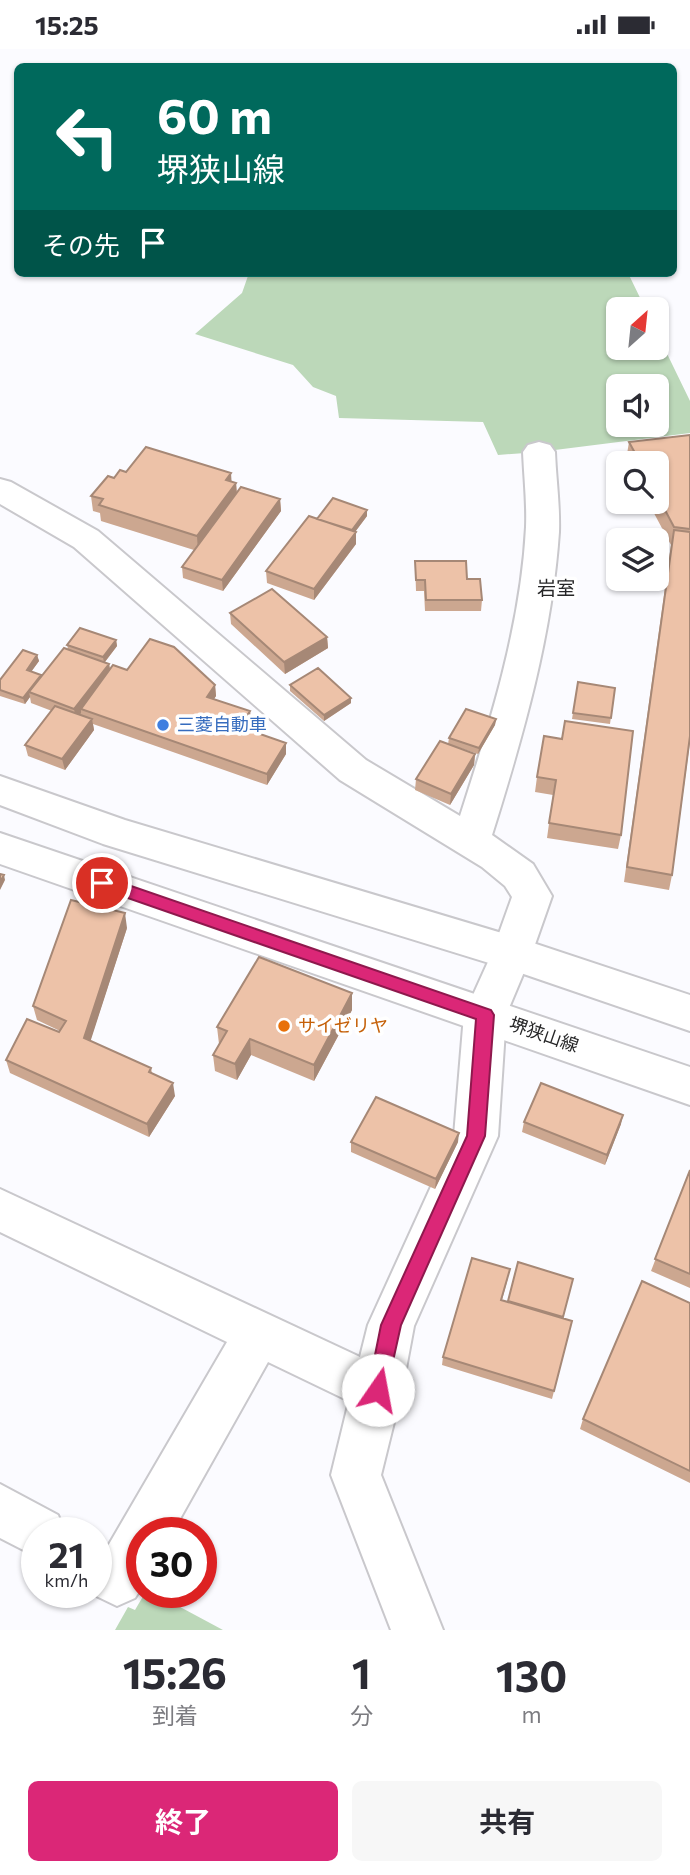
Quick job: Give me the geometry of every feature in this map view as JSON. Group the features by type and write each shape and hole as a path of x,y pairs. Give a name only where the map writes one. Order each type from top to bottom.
{"street":[{"path":"471,842 527,648 542,532 539,452"},
{"path":"0,490 86,539 353,770 496,856 519,875 532,896 512,953 485,1015 476,1136 391,1325 378,1390 356,1475 417,1630"},
{"path":"0,790 117,833 512,953 690,1013"},
{"name":"堺狭山線","path":"0,848 690,1086"},
{"path":"0,1210 378,1390"},
{"path":"153,1517 259,1333"},
{"path":"0,1509 21,1522"},
{"path":"112,1577 117,1580 126,1564"}],"green space":[{"path":"248,277 630,277 640,297 606,297 606,361 668,361 669,358 690,401 690,433 669,436 669,374 606,374 606,437 658,437 498,455 483,422 339,418 336,396 313,387 293,365 195,334 242,293"},
{"path":"127,1608 182,1608 223,1630 115,1630"}],"building":[{"path":"690,435 690,529 674,527 667,514 669,451 634,451 629,442"},
{"path":"146,447 231,473 226,480 236,483 197,536 99,505 103,499 91,496 108,476 114,478 120,470 126,472"},
{"path":"241,487 280,499 222,580 182,567"},
{"path":"333,498 367,510 352,530 317,519"},
{"path":"309,516 356,532 314,589 266,571"},
{"path":"674,530 690,532 690,736 672,875 627,867 665,591 669,591"},
{"path":"415,561 466,561 467,579 480,579 482,600 426,600 425,580 416,580"},
{"path":"272,589 327,637 284,662 230,613"},
{"path":"80,628 116,640 103,657 67,645"},
{"path":"150,639 174,647 215,685 207,697 250,711 240,727 286,743 267,774 81,709 113,665 127,670"},
{"path":"64,648 109,664 74,709 29,692"},
{"path":"23,650 37,655 27,670 41,675 23,698 0,690 0,680"},
{"path":"318,668 351,698 324,715 290,685"},
{"path":"578,682 615,688 611,718 573,713"},
{"path":"55,706 92,719 62,759 25,745"},
{"path":"466,709 496,719 479,748 449,738"},
{"path":"565,721 633,731 621,835 549,823 556,780 537,777 544,736 562,739"},
{"path":"440,741 475,754 451,794 416,779"},
{"path":"71,900 125,913 84,1038 151,1068 149,1072 173,1083 147,1124 6,1060 27,1019 59,1032 66,1021 33,1006"},
{"path":"259,957 352,993 314,1065 250,1039 235,1064 213,1055 227,1031 217,1027"},
{"path":"541,1083 623,1115 607,1155 524,1122"},
{"path":"376,1097 459,1133 436,1179 351,1142"},
{"path":"690,1170 690,1274 655,1259"},
{"path":"472,1258 510,1269 501,1300 572,1321 554,1391 443,1357"},
{"path":"518,1262 573,1279 563,1317 508,1301"},
{"path":"642,1281 690,1303 690,1471 583,1419"}],"place":[{"name":"三菱自動車","path":"163,725"},
{"name":"サイゼリヤ","path":"284,1026"}],"district":[{"name":"岩室","path":"556,588"}],"route":[{"path":"102,883 485,1015 476,1136 391,1325 378,1390"}]}
